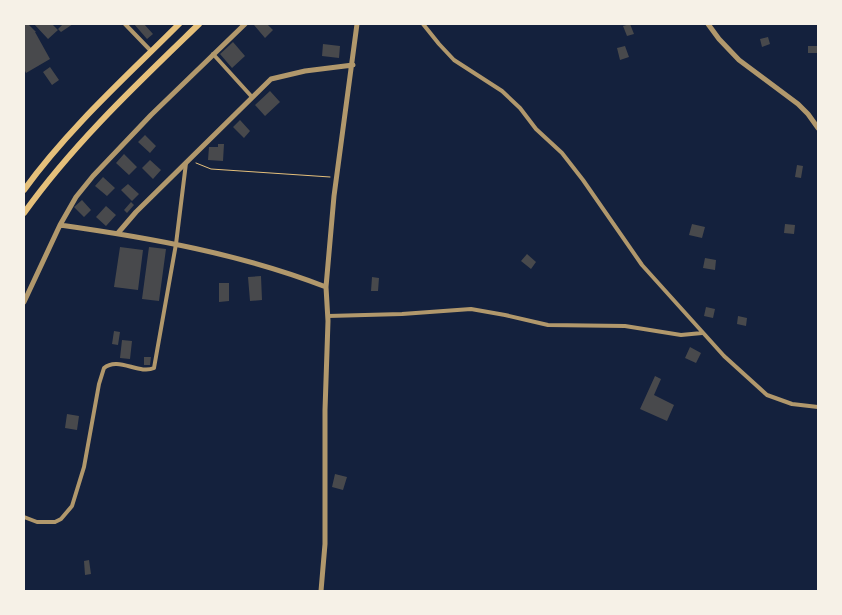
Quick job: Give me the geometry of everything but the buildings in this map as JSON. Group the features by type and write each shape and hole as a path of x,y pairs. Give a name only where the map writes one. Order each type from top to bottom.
{"main road":[{"path":"24,190 80,122 179,24"},
{"path":"24,213 48,181 92,130 198,24"}],"street":[{"path":"125,24 152,51"},
{"path":"24,302 60,224 76,197 93,176 151,115 245,24"},
{"path":"321,591 325,544 324,410 328,316 326,287 336,178 353,65 357,24"},
{"path":"423,24 454,60 493,84 511,98 536,130 571,162 642,265 724,356 767,395 792,404 818,407"},
{"path":"708,24 729,51 798,104 818,128"},
{"path":"212,54 252,98"},
{"path":"118,233 136,212 188,160 266,84 277,76 353,65"},
{"path":"24,517 37,522 55,522 68,512 76,498 99,384 104,368 111,364 143,370 154,368 176,244 188,160"},
{"path":"60,224 176,244 252,261 326,287"},
{"path":"328,316 470,310 505,315 548,325 618,326 681,335 702,333"}],"path":[{"path":"188,160 211,169 336,178"}]}
